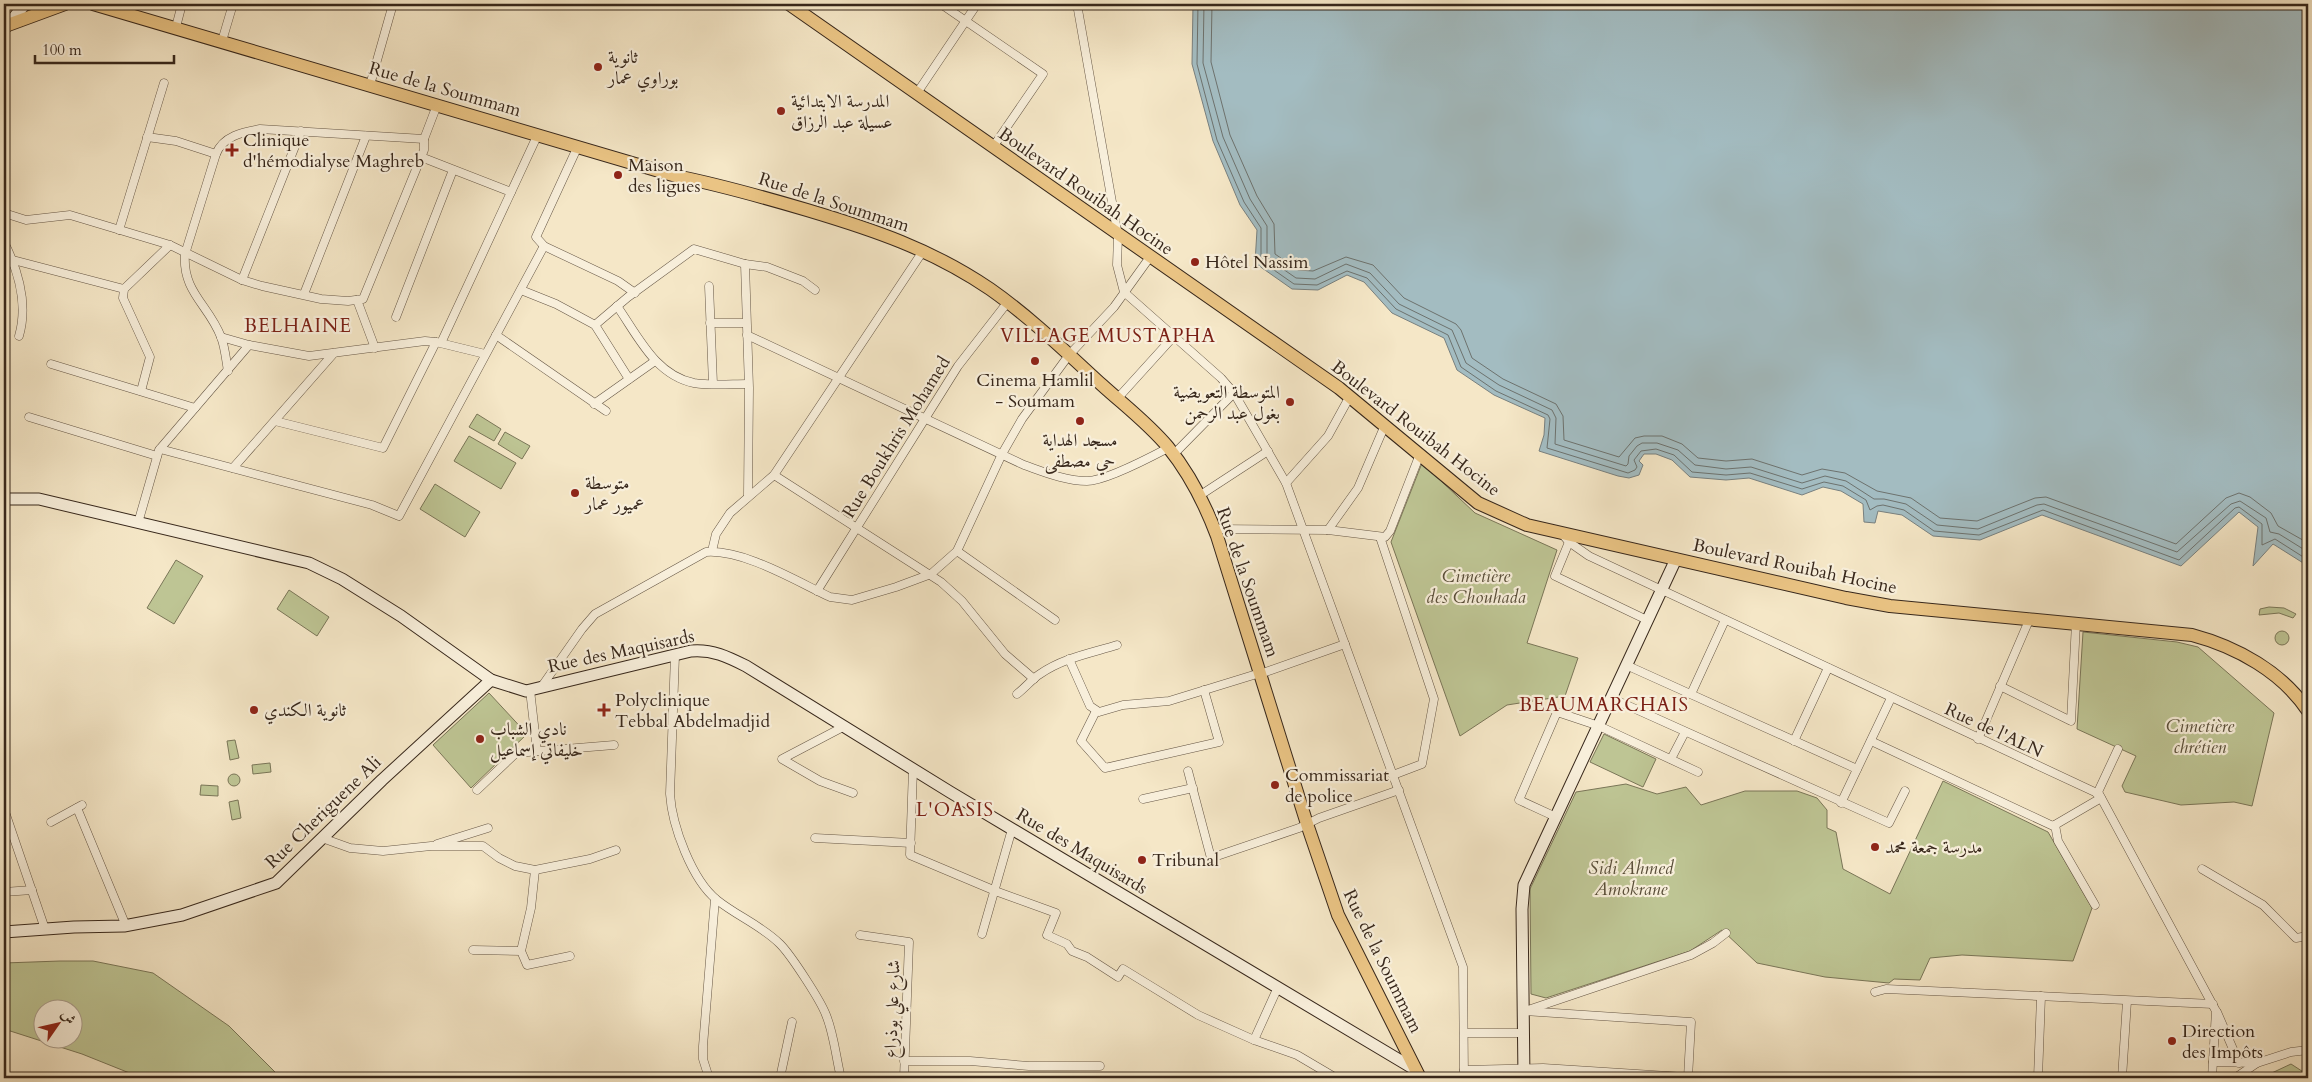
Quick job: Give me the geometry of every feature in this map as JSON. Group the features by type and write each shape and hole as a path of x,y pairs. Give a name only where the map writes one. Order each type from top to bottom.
{"main road":[{"path":"6,27 25,4"},
{"path":"6,27 65,4"},
{"name":"Rue de la Soummam","path":"93,4 676,176 728,187 866,228 924,251 960,270 1007,303 1070,355 1171,452 1199,496 1215,529 1307,824 1338,915 1418,1074"},
{"name":"Boulevard Rouibah Hocine","path":"789,4 1118,236 1226,308 1350,396 1478,503 1527,525 1565,537 1676,559 1790,586 1890,606 2182,634 2219,643 2246,656 2275,676 2291,690 2308,711"},
{"path":"4,499 40,499 309,563 342,579 401,616 491,680 526,691 530,690"},
{"path":"1524,1073 1522,909 1524,885 1676,559"},
{"name":"Rue des Maquisards","path":"530,690 700,650 725,656 1278,987 1418,1074"},
{"name":"Rue Cheriguene Ali","path":"4,932 126,926 182,915 276,882 491,680"}],"street":[{"path":"176,28 182,4"},
{"path":"222,41 233,4"},
{"path":"370,85 393,5 383,4"},
{"path":"941,4 1043,74 993,147"},
{"path":"917,93 977,4"},
{"path":"1077,4 1118,236 1117,265 1124,292 1221,378 1234,393 1286,483 1463,967 1464,1078"},
{"path":"119,230 164,83"},
{"path":"4,213 26,220 70,215 170,245 185,254 242,280 321,299 363,299 424,150 424,139 437,105"},
{"path":"228,371 221,337 187,280 184,269 185,254 218,148 226,140 250,130 301,131 424,139"},
{"path":"242,280 301,131"},
{"path":"275,422 383,448 439,343 538,134"},
{"path":"304,294 366,136"},
{"path":"147,137 176,141 216,154"},
{"path":"578,146 536,237 544,246 635,292"},
{"path":"421,157 511,192"},
{"path":"396,317 453,170"},
{"path":"4,242 13,260 19,285 24,321 19,336"},
{"path":"141,391 150,357 123,298 124,289 170,245"},
{"path":"30,418 159,452 233,468 372,505 400,516 544,246"},
{"path":"596,325 635,292 694,249 745,264 767,267 803,282 815,290"},
{"path":"712,551 716,534 730,513 748,495 774,475 924,251"},
{"path":"542,686 582,629 595,614 699,554 712,551 726,552 746,558 837,599 852,600 931,574 958,551 1002,454 1022,419 1070,355 1114,307 1150,257"},
{"path":"13,260 124,289"},
{"path":"745,264 748,495"},
{"path":"709,286 713,384"},
{"path":"521,290 556,304 596,325 629,379"},
{"path":"357,300 375,348"},
{"name":"Rue Boukhris Mohamed","path":"817,591 958,366 1007,303"},
{"path":"617,306 654,361 677,377 696,384 748,384"},
{"path":"710,323 746,323"},
{"path":"747,335 1024,465 1055,476 1089,482 1171,452 1234,393"},
{"path":"496,336 606,411"},
{"path":"1117,399 1175,336"},
{"path":"221,337 249,345 309,356 439,343 486,354"},
{"path":"138,523 159,452 249,345"},
{"path":"233,468 334,353"},
{"path":"594,404 654,361"},
{"path":"51,364 195,408"},
{"path":"1286,483 1328,436 1350,396"},
{"path":"1328,530 1358,488 1386,425"},
{"path":"1199,496 1268,451"},
{"path":"1215,529 1328,530 1385,537 1390,531 1420,454"},
{"path":"774,475 931,574 955,594 1006,654 1034,679"},
{"path":"1380,537 1434,699 1422,764 1393,775"},
{"path":"1565,537 1555,576 1647,620"},
{"name":"Rue de l'ALN","path":"1565,537 1589,556 2099,796"},
{"path":"958,551 1055,620"},
{"path":"1978,739 2030,618"},
{"path":"1691,694 1725,620"},
{"path":"2000,686 2071,721 2076,623"},
{"path":"1069,659 1090,706 1099,712 1123,705 1169,701 1260,674 1345,644"},
{"path":"1017,694 1038,675 1069,659 1117,645"},
{"path":"675,655 670,780 671,812 678,833 692,865 715,899 773,938 786,952 826,1014 841,1078"},
{"path":"1626,665 1857,769"},
{"path":"1794,740 1828,668"},
{"path":"530,690 537,751"},
{"path":"1096,711 1081,741 1105,768 1219,742 1204,690"},
{"path":"1611,698 1889,823 1905,792"},
{"path":"1841,803 1892,698"},
{"path":"1556,817 1519,800 1557,712 1599,726 1698,772"},
{"path":"843,726 782,760 820,781 853,793"},
{"path":"1671,759 1685,732"},
{"path":"1871,741 2055,825"},
{"path":"477,790 516,753 614,745"},
{"path":"2055,825 2099,796 2118,749"},
{"path":"913,770 910,855 993,890 1056,913 1047,935 1067,944 1072,951 1087,957 1118,976 1122,969 1198,1015 1254,1040 1297,1055 1336,1078"},
{"path":"1188,771 1211,858 1399,790"},
{"path":"1143,799 1193,788"},
{"path":"2099,796 2214,1007 2239,1063"},
{"path":"51,822 80,806 126,926"},
{"path":"4,809 45,929"},
{"path":"2055,825 2058,841 2095,905"},
{"path":"431,846 488,828"},
{"path":"982,934 993,890 1012,829"},
{"path":"322,838 350,848 383,851 431,846 483,846 515,866 535,870 590,860 616,850"},
{"path":"815,838 911,843"},
{"path":"2202,869 2263,906 2296,938 2308,936"},
{"path":"535,870 531,908 521,951 527,965 570,956"},
{"path":"4,892 32,890"},
{"path":"709,1078 703,1059 703,1046 715,899"},
{"path":"1524,1011 1691,955 1712,944 1726,933"},
{"name":"شارع علي بوذراع","path":"860,935 909,942 904,1078"},
{"path":"473,950 521,951"},
{"path":"1254,1040 1278,987"},
{"path":"1876,992 1886,989 2041,996 2214,1007"},
{"path":"2038,1078 2041,996"},
{"path":"2122,1078 2127,1001"},
{"path":"2212,1078 2214,1007"},
{"path":"1524,1011 1691,1022 1688,1078"},
{"path":"780,1078 792,1022"},
{"path":"1464,1033 1524,1033"},
{"path":"2235,1078 2257,1063 2291,1052 2308,1050"},
{"path":"904,1061 970,1061 1029,1066 1100,1066"},
{"path":"2213,1062 2257,1063"},
{"path":"1464,1070 1700,1078"}],"green space":[{"path":"477,414 501,429 494,441 469,427"},
{"path":"505,432 530,446 522,459 498,444"},
{"path":"469,436 516,463 501,489 454,461"},
{"name":"Cimetière des Chouhada","path":"1422,463 1475,513 1557,550 1527,643 1578,658 1565,696 1507,705 1460,736 1391,542"},
{"path":"435,484 480,512 465,537 420,509"},
{"path":"176,560 203,576 174,624 147,608"},
{"path":"289,590 329,617 317,636 277,609"},
{"path":"2269,607 2284,608 2296,614 2293,618 2279,613 2259,615 2260,609"},
{"path":"2279,631 2285,631 2289,638 2285,645 2279,645 2275,641 2275,635"},
{"name":"Cimetière chrétien","path":"2083,632 2177,642 2198,647 2274,713 2252,806 2234,802 2181,805 2125,792 2122,786 2136,756 2077,729"},
{"name":"نادي الشباب خليفاتي إسماعيل","path":"489,693 527,734 471,788 433,745"},
{"path":"1604,734 1656,759 1643,787 1590,762"},
{"path":"235,740 239,758 230,760 227,741"},
{"path":"270,763 271,772 253,774 252,765"},
{"path":"232,774 236,774 240,780 236,786 232,786 228,782 228,778"},
{"name":"Sidi Ahmed Amokrane","path":"1943,781 2048,832 2092,908 2073,961 1962,955 1930,958 1920,980 1894,979 1889,983 1825,977 1757,963 1722,930 1690,951 1546,998 1531,994 1530,889 1576,792 1626,784 1657,794 1686,787 1701,805 1745,791 1797,791 1817,798 1827,810 1827,828 1836,832 1843,869 1890,894"},
{"path":"201,785 218,786 218,796 200,795"},
{"path":"238,800 241,818 232,820 229,802"},
{"path":"93,961 153,973 229,1026 281,1078 136,1078 132,1074 70,1050 82,1050 82,1000 32,1000 32,1038 4,1029 4,963"},
{"path":"2291,1064 2308,1075 2308,1078 2261,1078"}],"water":[{"path":"1193,4 2308,4 2308,566 2273,544 2253,566 2258,527 2239,512 2181,566 2042,515 1980,540 1933,536 1902,515 1878,511 1875,523 1864,522 1863,504 1841,491 1823,487 1802,495 1749,478 1726,480 1690,477 1672,460 1656,454 1644,454 1639,461 1643,465 1639,475 1629,478 1539,451 1544,435 1545,418 1494,395 1457,370 1444,338 1392,313 1364,282 1347,275 1318,290 1292,289 1255,263 1257,230 1240,205 1213,141 1192,64"}],"place":[{"name":"ثانوية بوراوي عمار","path":"598,67"},
{"name":"المدرسة الابتدائية عسيلة عبد الرزاق","path":"781,111"},
{"name":"Clinique d'hémodialyse Maghreb","path":"232,150"},
{"name":"Maison des ligues","path":"618,175"},
{"name":"Hôtel Nassim","path":"1195,262"},
{"name":"Cinema Hamlil - Soumam","path":"1035,361"},
{"name":"المتوسطة التعويضية بغول عبد الرحمن","path":"1290,402"},
{"name":"مسجد الهداية حي مصطفى","path":"1080,421"},
{"name":"متوسطة عميور عمار","path":"575,493"},
{"name":"ثانوية الكندي","path":"254,710"},
{"name":"Polyclinique Tebbal Abdelmadjid","path":"604,710"},
{"name":"نادي الشباب خليفاتي إسماعيل","path":"480,739"},
{"name":"Commissariat de police","path":"1275,785"},
{"name":"مدرسة جمعة محمد","path":"1875,847"},
{"name":"Tribunal","path":"1142,860"},
{"name":"Direction des Impôts","path":"2172,1041"}],"district":[{"name":"BELHAINE","path":"298,325"},
{"name":"VILLAGE MUSTAPHA","path":"1108,335"},
{"name":"BEAUMARCHAIS","path":"1604,704"},
{"name":"L'OASIS","path":"955,809"}]}
